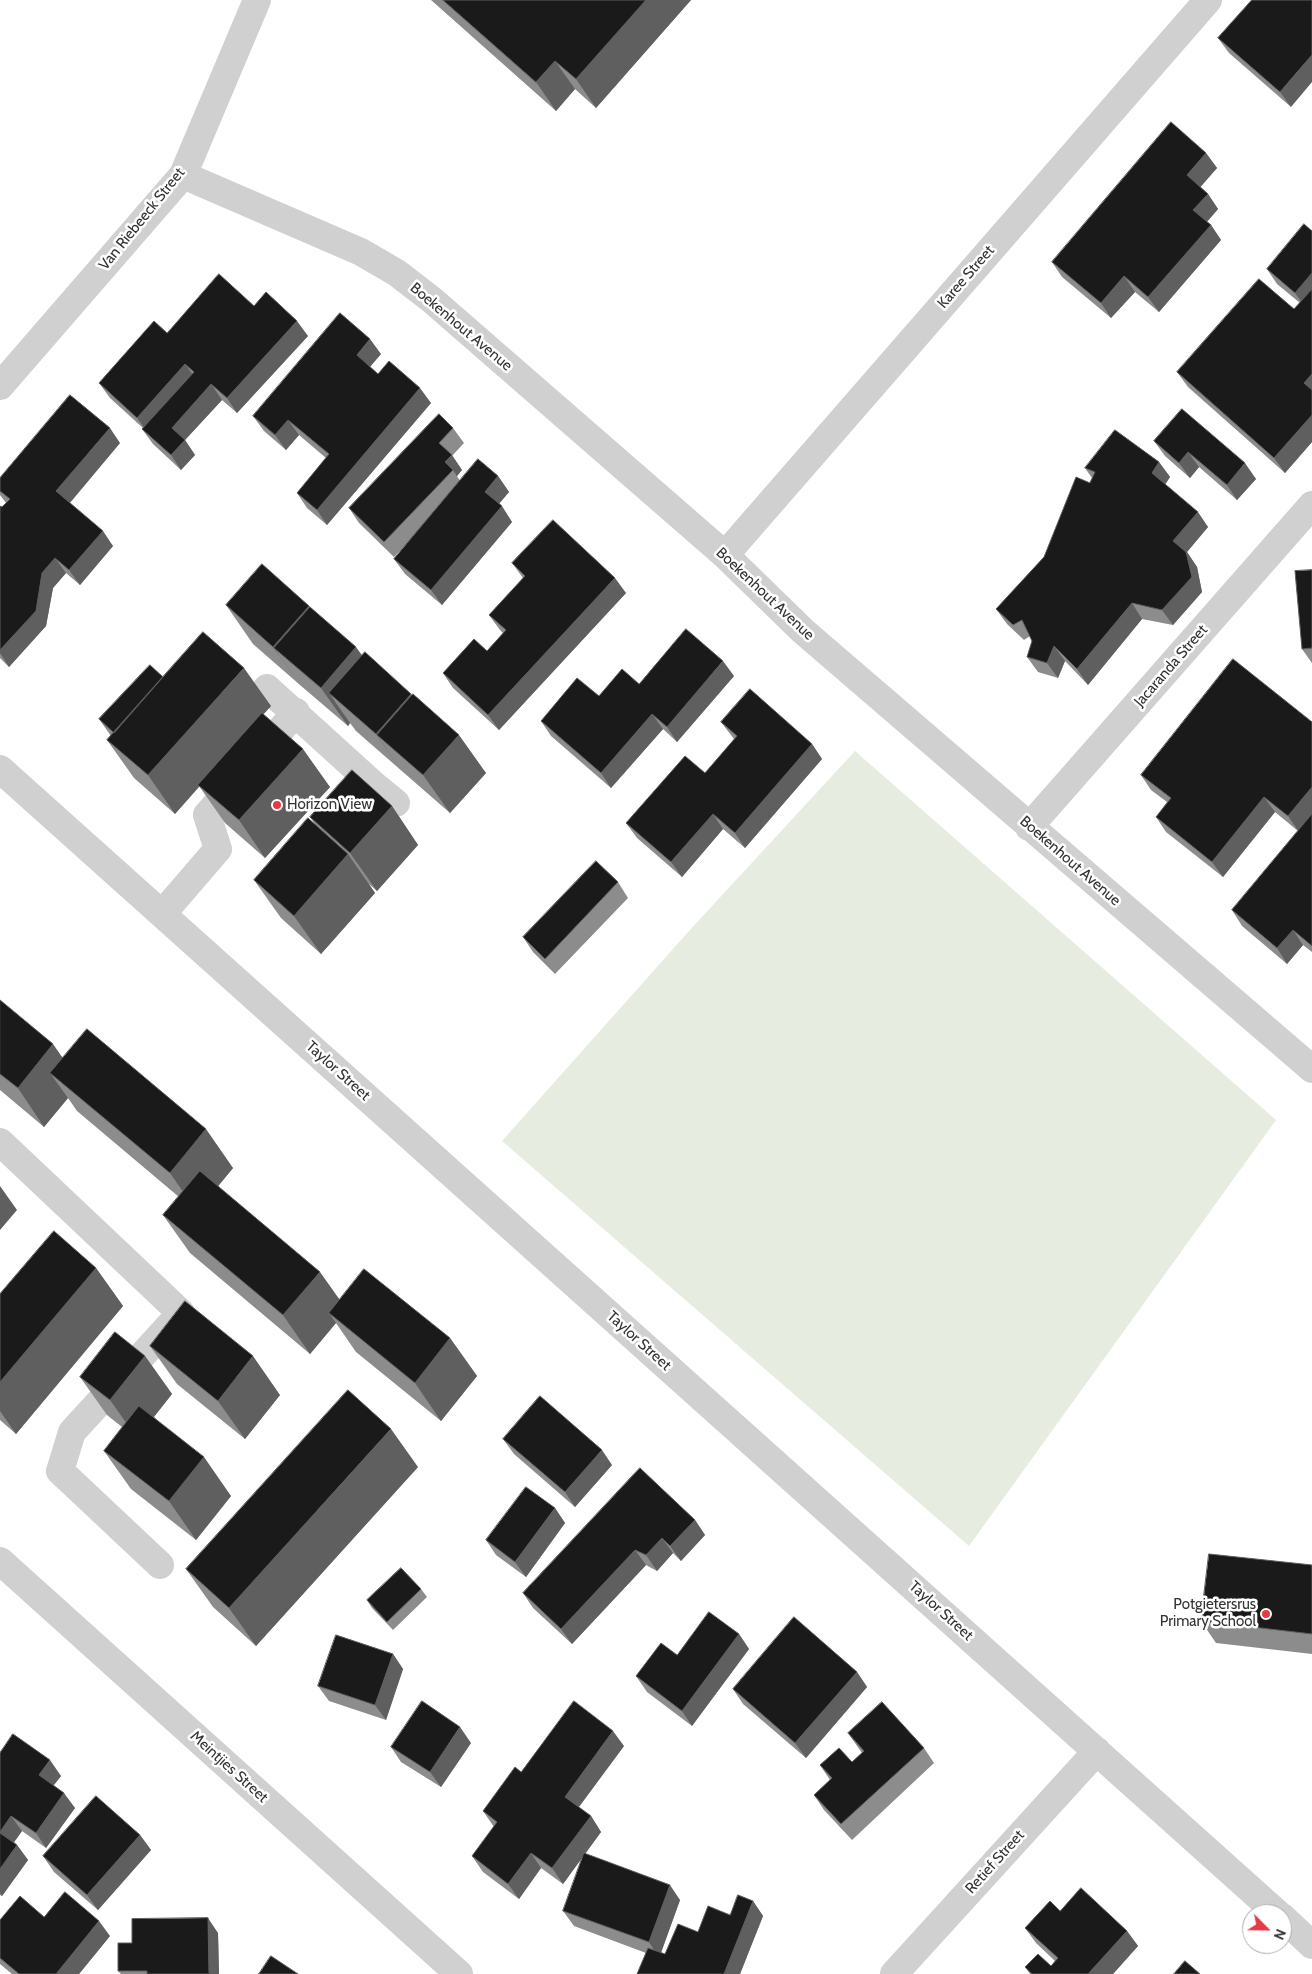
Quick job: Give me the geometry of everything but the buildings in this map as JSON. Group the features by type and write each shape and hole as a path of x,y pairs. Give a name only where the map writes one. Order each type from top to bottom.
{"street":[{"name":"Van Riebeeck Street","path":"0,386 183,175 256,0"},
{"name":"Karee Street","path":"724,555 1208,0"},
{"name":"Boekenhout Avenue","path":"183,175 361,252 397,273 432,300 724,555 803,631 1312,1069"},
{"name":"Jacaranda Street","path":"1029,826 1312,505"},
{"path":"267,688 296,712 374,785 396,802"},
{"path":"162,914 218,849 207,814 296,712"},
{"name":"Taylor Street","path":"0,769 1267,1904"},
{"path":"330,837 374,785"},
{"path":"0,1142 181,1313 72,1432 60,1471 160,1565"},
{"name":"Meintjies Street","path":"0,1561 459,1974"},
{"name":"Retief Street","path":"894,1974 1097,1751"},
{"path":"1292,1926 1312,1945"}],"shaded area":[{"path":"855,751 1276,1120 969,1546 502,1141 689,931"}],"place":[{"name":"Horizon View","path":"277,805"},
{"name":"Potgietersrus Primary School","path":"1266,1614"}]}
